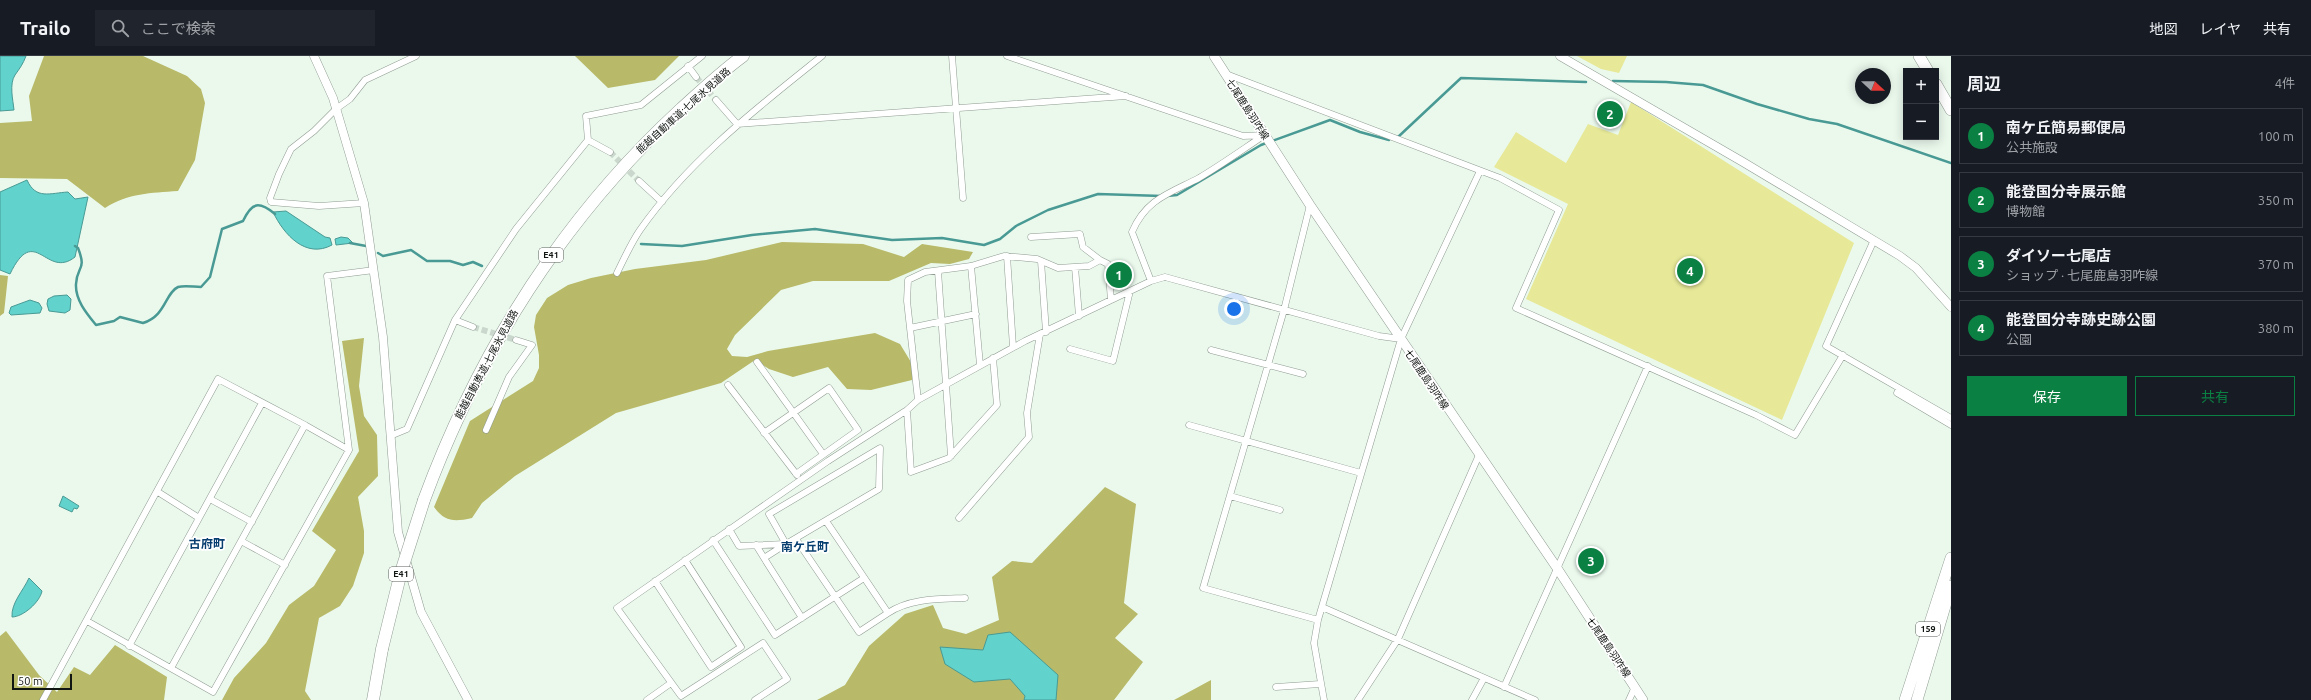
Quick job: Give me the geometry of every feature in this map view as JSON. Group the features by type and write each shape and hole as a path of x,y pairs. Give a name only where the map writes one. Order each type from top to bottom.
{"highway":[{"name":"能越自動車道;七尾氷見道路","path":"373,700 382,649 401,572 424,500 454,424 500,335 544,265 593,201 630,159 701,92 743,56"},
{"path":"1919,56 1926,68"},
{"path":"1939,89 1951,110"},
{"name":"159","path":"1906,700 1951,558"},
{"name":"159","path":"1917,700 1951,586"}],"main road":[{"name":"七尾鹿島羽咋線","path":"1214,56 1310,205 1479,455 1558,568 1643,700"}],"street":[{"path":"314,56 336,108 364,204 387,374 390,436 398,532 421,612 432,637 468,700"},
{"path":"364,204 319,206 271,202 270,198 291,149 314,131 336,108 350,99 365,80 416,56"},
{"path":"390,436 407,429 455,320 516,229 588,140 586,116 642,105 702,56"},
{"path":"617,273 640,230 698,161 737,124 822,56"},
{"path":"952,56 963,198"},
{"path":"1007,56 1243,136 1268,140"},
{"path":"1560,56 1874,240 1916,268 1951,307"},
{"path":"688,66 696,76"},
{"path":"1226,74 1480,172 1500,178 1559,210 1516,308 1648,366 1795,435 1843,355"},
{"path":"737,124 1126,96"},
{"path":"716,100 737,124"},
{"path":"588,140 610,152"},
{"path":"1151,281 1132,232 1138,217 1168,192 1198,178 1268,140"},
{"path":"1324,700 1314,643 1318,620 1361,473 1401,339 1480,172"},
{"path":"639,181 662,202"},
{"path":"1310,205 1284,310 1203,588 1318,620"},
{"path":"1031,237 1080,234 1083,247 1108,264 1111,300"},
{"path":"1874,240 1826,346 1951,418"},
{"path":"918,400 907,301 908,280 925,272 971,266 1007,256 1041,261 1058,268 1090,266 1100,260"},
{"path":"1007,256 1014,347"},
{"path":"960,518 1029,437 1027,413 1043,333 1041,261"},
{"path":"971,266 980,366"},
{"path":"1075,267 1079,316"},
{"path":"87,621 213,692 349,450 327,276 374,270"},
{"path":"938,271 951,456"},
{"path":"755,700 787,679 763,643 682,698 617,608 800,480 907,410 918,400 993,358 1151,281 1165,277 1379,336 1401,339"},
{"path":"1070,349 1113,361 1130,291"},
{"path":"910,328 976,314"},
{"path":"455,320 473,327"},
{"path":"486,430 509,377 532,345 516,340"},
{"path":"1211,350 1302,374"},
{"path":"907,410 912,472 951,456 997,404 993,358"},
{"path":"757,362 824,454"},
{"path":"1504,687 1648,366"},
{"path":"43,700 158,492 218,378 349,450"},
{"path":"728,385 800,480"},
{"path":"764,433 829,388 858,430 796,474"},
{"path":"1899,388 1897,393 1951,425"},
{"path":"129,646 262,403"},
{"path":"171,668 305,425"},
{"path":"1189,425 1361,473"},
{"path":"764,558 879,489 880,448 769,514 786,544"},
{"path":"1358,700 1398,639 1479,455"},
{"path":"158,492 199,518"},
{"path":"1230,496 1280,510"},
{"path":"210,499 252,522"},
{"path":"826,521 888,613"},
{"path":"729,529 739,546 786,544"},
{"path":"796,538 859,632 893,609 928,599 965,598"},
{"path":"713,540 775,635 864,578"},
{"path":"241,541 285,564"},
{"path":"756,545 802,618"},
{"path":"655,581 711,667 741,647 685,560"},
{"path":"1322,607 1535,700"},
{"path":"1472,700 1484,678"},
{"path":"647,700 671,684"},
{"path":"1276,687 1320,684"},
{"path":"1629,700 1635,687"}],"green space":[{"path":"44,56 143,56 187,76 201,89 205,103 195,160 178,191 149,193 131,197 123,199 105,208 67,179 0,178 0,123 32,121 29,96"},
{"path":"575,56 679,56 655,80 608,88"},
{"path":"1577,56 1627,56 1619,73 1601,69"},
{"path":"1631,102 1854,243 1782,420 1526,299 1568,204 1494,167 1516,132 1566,163 1588,124 1618,135"},
{"path":"782,242 863,244 904,257 922,244 973,252 969,259 950,264 931,263 889,281 813,281 781,290 735,335 727,349 732,356 747,357 768,351 875,333 900,344 914,367 912,380 871,390 847,389 828,367 793,377 769,369 755,360 721,383 616,413 515,476 482,503 472,518 450,520 442,516 434,507 470,421 533,381 539,368 539,355 534,327 536,315 547,298 568,285 591,278 635,269 706,260"},
{"path":"0,275 8,276 4,313 0,316"},
{"path":"364,338 359,386 364,416 377,435 378,476 358,497 364,531 364,553 353,586 340,606 319,618 305,691 311,700 222,700 234,678 266,643 289,605 314,586 336,550 312,531 359,451 342,341"},
{"path":"1105,487 1136,504 1124,603 1138,614 1115,638 1143,662 1114,700 817,700 845,685 869,646 905,614 933,605 943,628 966,634 999,620 992,577 1012,561 1032,563"},
{"path":"6,631 39,675 57,692 74,667 90,675 115,645 167,677 164,700 0,700 0,636"},
{"path":"1211,680 1211,700 1174,700"}],"water":[{"path":"0,56 26,56 12,83 14,110 0,111"},
{"path":"27,180 39,193 49,194 68,192 75,199 88,197 75,257 65,262 56,262 34,252 27,253 19,259 10,274 0,270 0,192"},
{"path":"286,211 325,237 330,238 332,245 322,249 313,249 305,247 297,242 283,229 273,212"},
{"path":"341,237 348,238 353,243 336,245 335,239"},
{"path":"67,295 71,299 70,310 65,313 49,311 47,304 48,299 54,296"},
{"path":"30,300 39,303 42,308 40,313 11,315 9,313 11,307"},
{"path":"63,496 79,506 77,509 74,508 72,512 59,506"},
{"path":"29,578 42,591 41,595 35,604 26,612 12,617 15,602"},
{"path":"1010,632 1058,675 1056,700 1024,700 1025,696 1010,679 974,682 945,664 940,647 983,650 988,635"}],"waterway":[{"path":"1398,137 1461,78 1586,82"},
{"path":"1613,81 1666,82 1703,85 1757,104 1809,119 1837,124 1951,163"},
{"path":"1167,196 1177,195 1261,145 1330,120 1360,132 1389,140"},
{"path":"641,244 682,246 752,235 815,229 892,240 942,238 984,245 1000,239 1016,226 1048,210 1098,194 1162,196"},
{"path":"75,246 78,248 82,261 76,284 77,296 82,306 96,325 114,321 120,317 143,323 151,320 161,310 170,294 178,287 201,287 210,277 222,229 243,221 250,210 256,206 260,205 265,207 275,214"},
{"path":"350,243 366,246"},
{"path":"378,253 383,256 411,250 427,261 450,261 463,265 473,262 482,266"}],"tunnel":[{"path":"696,77 716,100"},
{"path":"610,152 639,181"},
{"path":"473,327 516,340"}],"place":[{"name":"能登国分寺展示館","path":"1610,114"},
{"name":"能登国分寺跡史跡公園","path":"1690,271"},
{"name":"南ケ丘簡易郵便局","path":"1119,275"},
{"name":"ダイソー七尾店","path":"1591,561"}],"district":[{"name":"古府町","path":"207,544"},
{"name":"南ケ丘町","path":"805,547"}]}
